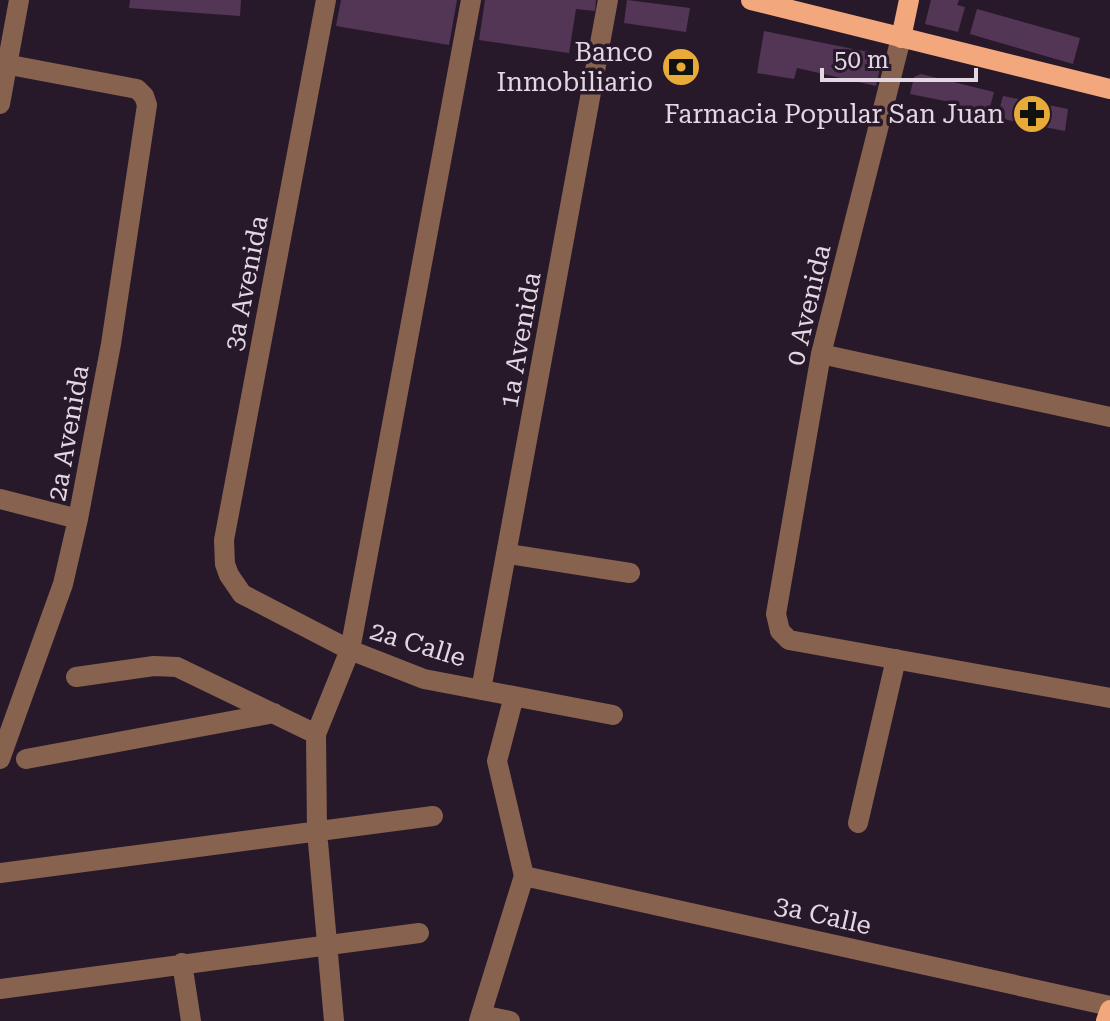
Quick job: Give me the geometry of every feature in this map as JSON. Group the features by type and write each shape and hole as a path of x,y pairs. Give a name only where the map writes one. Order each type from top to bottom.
{"main road":[{"path":"751,0 1110,89"},
{"name":"0 Avenida","path":"901,38 909,0"},
{"path":"1106,1021 1110,1008"}],"street":[{"path":"0,104 4,64 19,0"},
{"name":"3a Avenida","path":"229,575 223,552 224,540 326,0"},
{"path":"334,1021 317,831 316,734 350,650 471,0"},
{"name":"1a Avenida","path":"481,690 608,0"},
{"name":"0 Avenida","path":"896,659 789,640 778,626 776,614 821,354 901,38"},
{"name":"2a Avenida","path":"0,759 63,584 78,519 111,344 147,105 137,89 4,64"},
{"path":"821,354 1110,417"},
{"path":"0,499 78,519"},
{"path":"508,554 630,573"},
{"name":"2a Calle","path":"229,575 242,594 350,650 424,679 613,715"},
{"path":"858,823 896,659 1110,698"},
{"path":"76,677 154,666 177,667 316,734"},
{"path":"510,1021 480,1018 524,876 497,761 514,696"},
{"path":"26,759 274,713"},
{"path":"0,873 433,816"},
{"name":"3a Calle","path":"524,876 1110,1008"},
{"path":"0,989 326,943 419,933"},
{"path":"182,963 191,1021"}],"building":[{"path":"130,0 241,0 240,16 129,8"},
{"path":"341,0 457,0 449,45 336,26"},
{"path":"485,0 596,0 595,11 576,9 569,53 479,40"},
{"path":"627,0 690,8 686,32 624,23"},
{"path":"931,0 959,0 957,5 965,7 958,32 925,24"},
{"path":"977,9 1080,38 1073,64 970,34"},
{"path":"764,31 883,55 876,86 797,68 794,79 757,73"},
{"path":"921,74 994,92 986,122 948,113 950,102 910,94 914,77"},
{"path":"1003,96 1068,109 1065,131 997,118"}],"place":[{"name":"Banco Inmobiliario","path":"681,67"},
{"name":"Farmacia Popular San Juan","path":"1032,114"}]}
